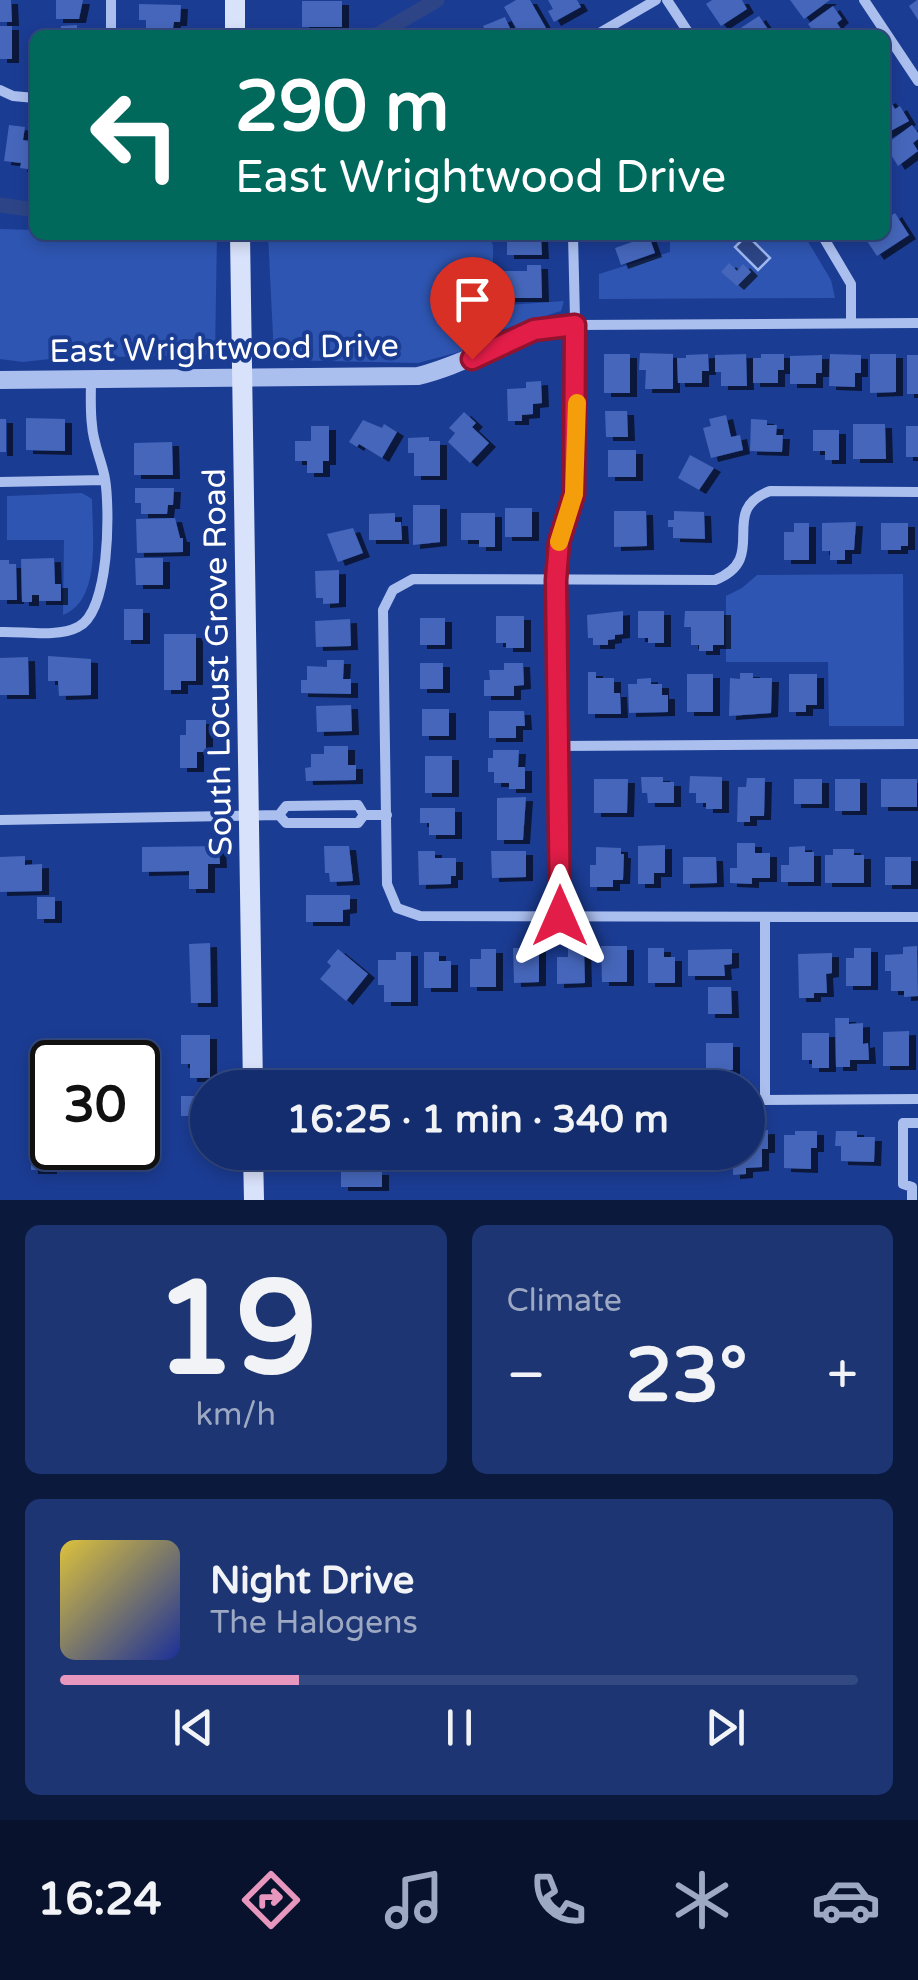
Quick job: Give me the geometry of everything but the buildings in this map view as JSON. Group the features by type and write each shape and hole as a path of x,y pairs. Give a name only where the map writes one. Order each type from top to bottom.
{"main road":[{"path":"234,0 235,30"},
{"name":"South Locust Grove Road","path":"240,240 253,1070"},
{"path":"253,1170 254,1200"}],"street":[{"path":"111,0 111,30"},
{"path":"605,30 656,0"},
{"path":"667,0 687,30"},
{"path":"864,0 884,30"},
{"path":"890,39 918,81"},
{"path":"0,90 30,98"},
{"path":"560,916 556,580 559,542 574,494 573,240"},
{"path":"825,240 852,284 852,323"},
{"name":"East Wrightwood Drive","path":"0,380 418,376 472,359 534,330 575,325 918,323"},
{"path":"0,632 62,631 79,627 88,619 106,564 105,480 92,428 91,378"},
{"path":"0,482 105,480"},
{"path":"918,492 770,491 759,496 746,511 742,559 736,569 715,580 413,579 393,590 383,610 387,884 396,908 420,916 918,917"},
{"path":"558,746 918,744"},
{"path":"280,816 286,806 358,805 364,815"},
{"path":"280,816 286,823 322,823 358,822 364,815 387,815"},
{"path":"0,820 280,816"},
{"path":"765,917 766,1100 915,1098 915,1122 903,1123 903,1184 915,1185 912,1200"}],"shaded area":[{"path":"0,229 30,230 30,240 217,240 215,355 23,362 0,359"},
{"path":"268,240 490,240 493,306 564,301 561,311 501,330 459,352 418,363 280,360 274,356"},
{"path":"670,240 807,240 831,280 835,298 599,299 599,274 670,252"},
{"path":"742,240 752,240 770,258 758,270 735,247"},
{"path":"82,493 92,499 92,564 84,595 63,615 64,540 7,540 7,496"},
{"path":"903,574 904,726 829,726 828,662 726,662 726,596 757,575"}],"waterway":[{"path":"386,30 437,0"},
{"path":"0,205 30,209"}],"slow traffic":[{"path":"559,542 574,494 577,403"}],"route":[{"path":"472,359 534,330 575,325 574,494 559,542 556,580 560,916"}]}
